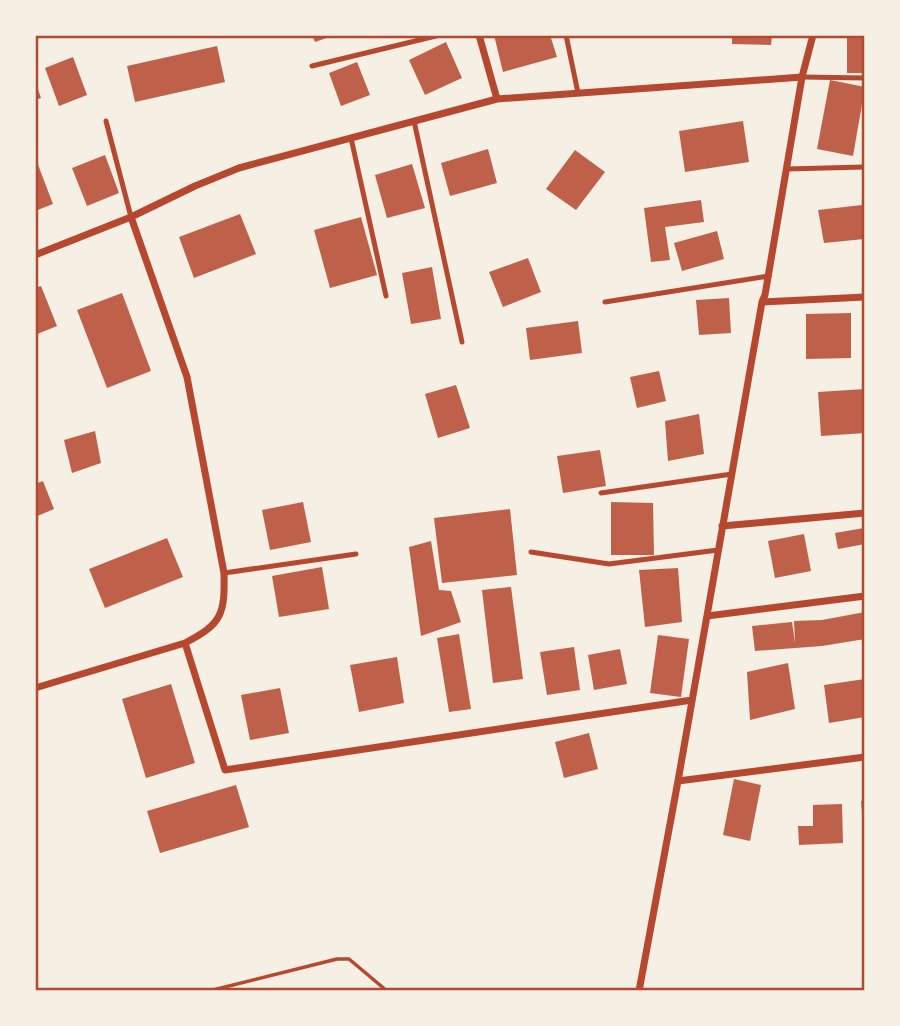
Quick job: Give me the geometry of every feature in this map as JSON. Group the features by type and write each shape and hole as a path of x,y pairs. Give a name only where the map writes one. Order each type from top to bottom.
{"street":[{"path":"480,35 497,99"},
{"path":"639,991 762,302 769,276 802,77 813,35"},
{"path":"35,255 131,218 195,186 239,168 497,99 802,77"},
{"path":"35,688 184,643 206,630 221,615 225,598 224,573 187,377 131,218"},
{"path":"762,302 865,297"},
{"path":"722,526 865,513"},
{"path":"707,616 865,596"},
{"path":"184,643 225,770 692,700"},
{"path":"678,781 865,757"}],"lane":[{"path":"312,66 440,35"},
{"path":"566,35 578,93"},
{"path":"802,77 865,78"},
{"path":"106,121 131,218"},
{"path":"414,121 462,342"},
{"path":"351,138 386,296"},
{"path":"787,169 864,167"},
{"path":"605,302 769,276"},
{"path":"601,493 732,474"},
{"path":"531,552 609,564 718,550"},
{"path":"224,573 356,554"}],"path":[{"path":"209,991 349,959 387,991"}],"building":[{"path":"312,35 335,35 315,42"},
{"path":"494,35 550,35 557,57 503,72"},
{"path":"732,35 772,35 771,45 732,44"},
{"path":"847,35 865,35 865,73 847,73"},
{"path":"446,42 462,78 425,95 409,60"},
{"path":"217,46 225,82 135,102 127,66"},
{"path":"73,57 87,95 59,106 45,68"},
{"path":"357,62 370,95 341,106 329,73"},
{"path":"830,80 865,87 853,156 817,149"},
{"path":"35,81 41,98 35,100"},
{"path":"743,121 749,162 685,172 679,131"},
{"path":"488,149 497,183 450,196 441,163"},
{"path":"575,150 605,172 576,210 546,189"},
{"path":"105,155 119,193 87,206 72,168"},
{"path":"35,157 53,204 35,211"},
{"path":"412,164 425,208 387,218 375,175"},
{"path":"701,200 704,222 665,227 670,260 651,262 644,208"},
{"path":"862,205 864,239 824,243 818,210"},
{"path":"240,214 256,254 194,278 179,237"},
{"path":"361,217 377,275 330,288 314,230"},
{"path":"717,231 724,259 682,271 674,243"},
{"path":"528,258 541,292 503,307 489,272"},
{"path":"432,267 441,319 411,324 402,273"},
{"path":"41,286 57,326 35,335 35,288"},
{"path":"122,293 151,371 107,388 77,310"},
{"path":"729,298 731,333 699,335 696,300"},
{"path":"851,313 851,358 806,359 806,314"},
{"path":"578,321 582,353 530,360 526,328"},
{"path":"659,371 666,401 637,408 630,377"},
{"path":"456,385 470,428 438,438 425,394"},
{"path":"865,389 865,433 821,436 818,392"},
{"path":"699,414 704,454 668,461 665,421"},
{"path":"95,431 101,463 72,473 64,440"},
{"path":"600,450 606,486 563,493 557,456"},
{"path":"43,481 54,509 35,517 35,484"},
{"path":"303,502 311,542 270,550 262,510"},
{"path":"611,502 653,503 654,555 611,555"},
{"path":"510,509 517,575 442,583 434,518"},
{"path":"864,528 865,544 838,549 835,533"},
{"path":"804,534 811,571 775,578 768,541"},
{"path":"167,538 183,577 105,608 89,569"},
{"path":"431,541 439,590 451,591 461,622 421,636 409,547"},
{"path":"322,567 329,609 279,617 272,576"},
{"path":"678,568 682,622 645,627 639,570"},
{"path":"511,587 523,679 493,683 482,590"},
{"path":"865,612 865,639 822,646 755,651 752,626 792,622 795,643 794,621 822,620"},
{"path":"459,634 471,709 449,712 437,638"},
{"path":"658,635 689,639 681,697 650,693"},
{"path":"574,647 580,690 547,695 540,652"},
{"path":"620,649 627,684 594,690 588,655"},
{"path":"397,657 404,703 359,712 350,665"},
{"path":"788,663 795,709 750,720 747,672"},
{"path":"865,679 865,717 829,723 824,685"},
{"path":"171,684 195,763 146,778 122,699"},
{"path":"280,688 289,733 250,740 241,695"},
{"path":"589,733 598,769 564,778 555,742"},
{"path":"734,779 761,785 750,841 723,835"},
{"path":"236,785 249,827 160,853 147,811"},
{"path":"861,801 865,801 865,822 863,822"},
{"path":"842,804 843,843 799,845 798,826 813,826 813,805"}]}
